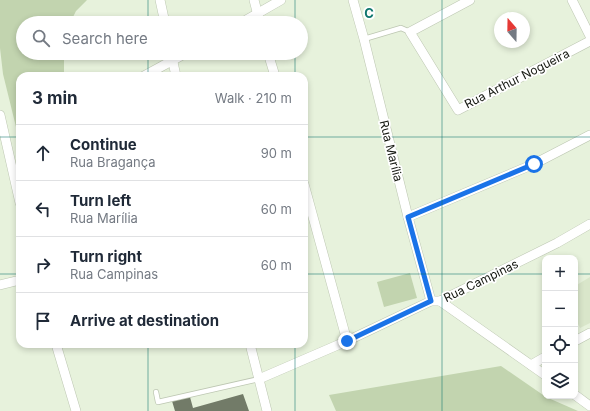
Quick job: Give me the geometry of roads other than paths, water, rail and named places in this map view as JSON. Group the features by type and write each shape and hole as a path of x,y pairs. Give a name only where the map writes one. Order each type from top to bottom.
{"street":[{"path":"160,0 163,16"},
{"path":"254,0 258,16"},
{"path":"262,16 281,0"},
{"name":"Rua Marília","path":"352,0 364,39 408,217 436,301"},
{"path":"410,32 470,0"},
{"path":"572,0 590,36"},
{"name":"Rua Arthur Nogueira","path":"410,32 458,110 590,41"},
{"path":"150,72 167,60"},
{"path":"172,60 175,72"},
{"path":"270,60 274,72"},
{"path":"0,115 16,185"},
{"path":"408,217 534,164 590,136"},
{"path":"308,199 347,341"},
{"name":"Rua Campinas","path":"259,378 436,301 557,243 590,224"},
{"path":"0,285 16,281"},
{"path":"436,301 542,373"},
{"path":"578,339 590,333"},
{"path":"57,348 76,411"},
{"path":"251,348 267,411"},
{"path":"531,365 542,359"},
{"path":"578,397 590,406"}],"lane":[{"path":"364,39 401,28 410,32"},
{"path":"156,392 158,402 259,378"}]}
